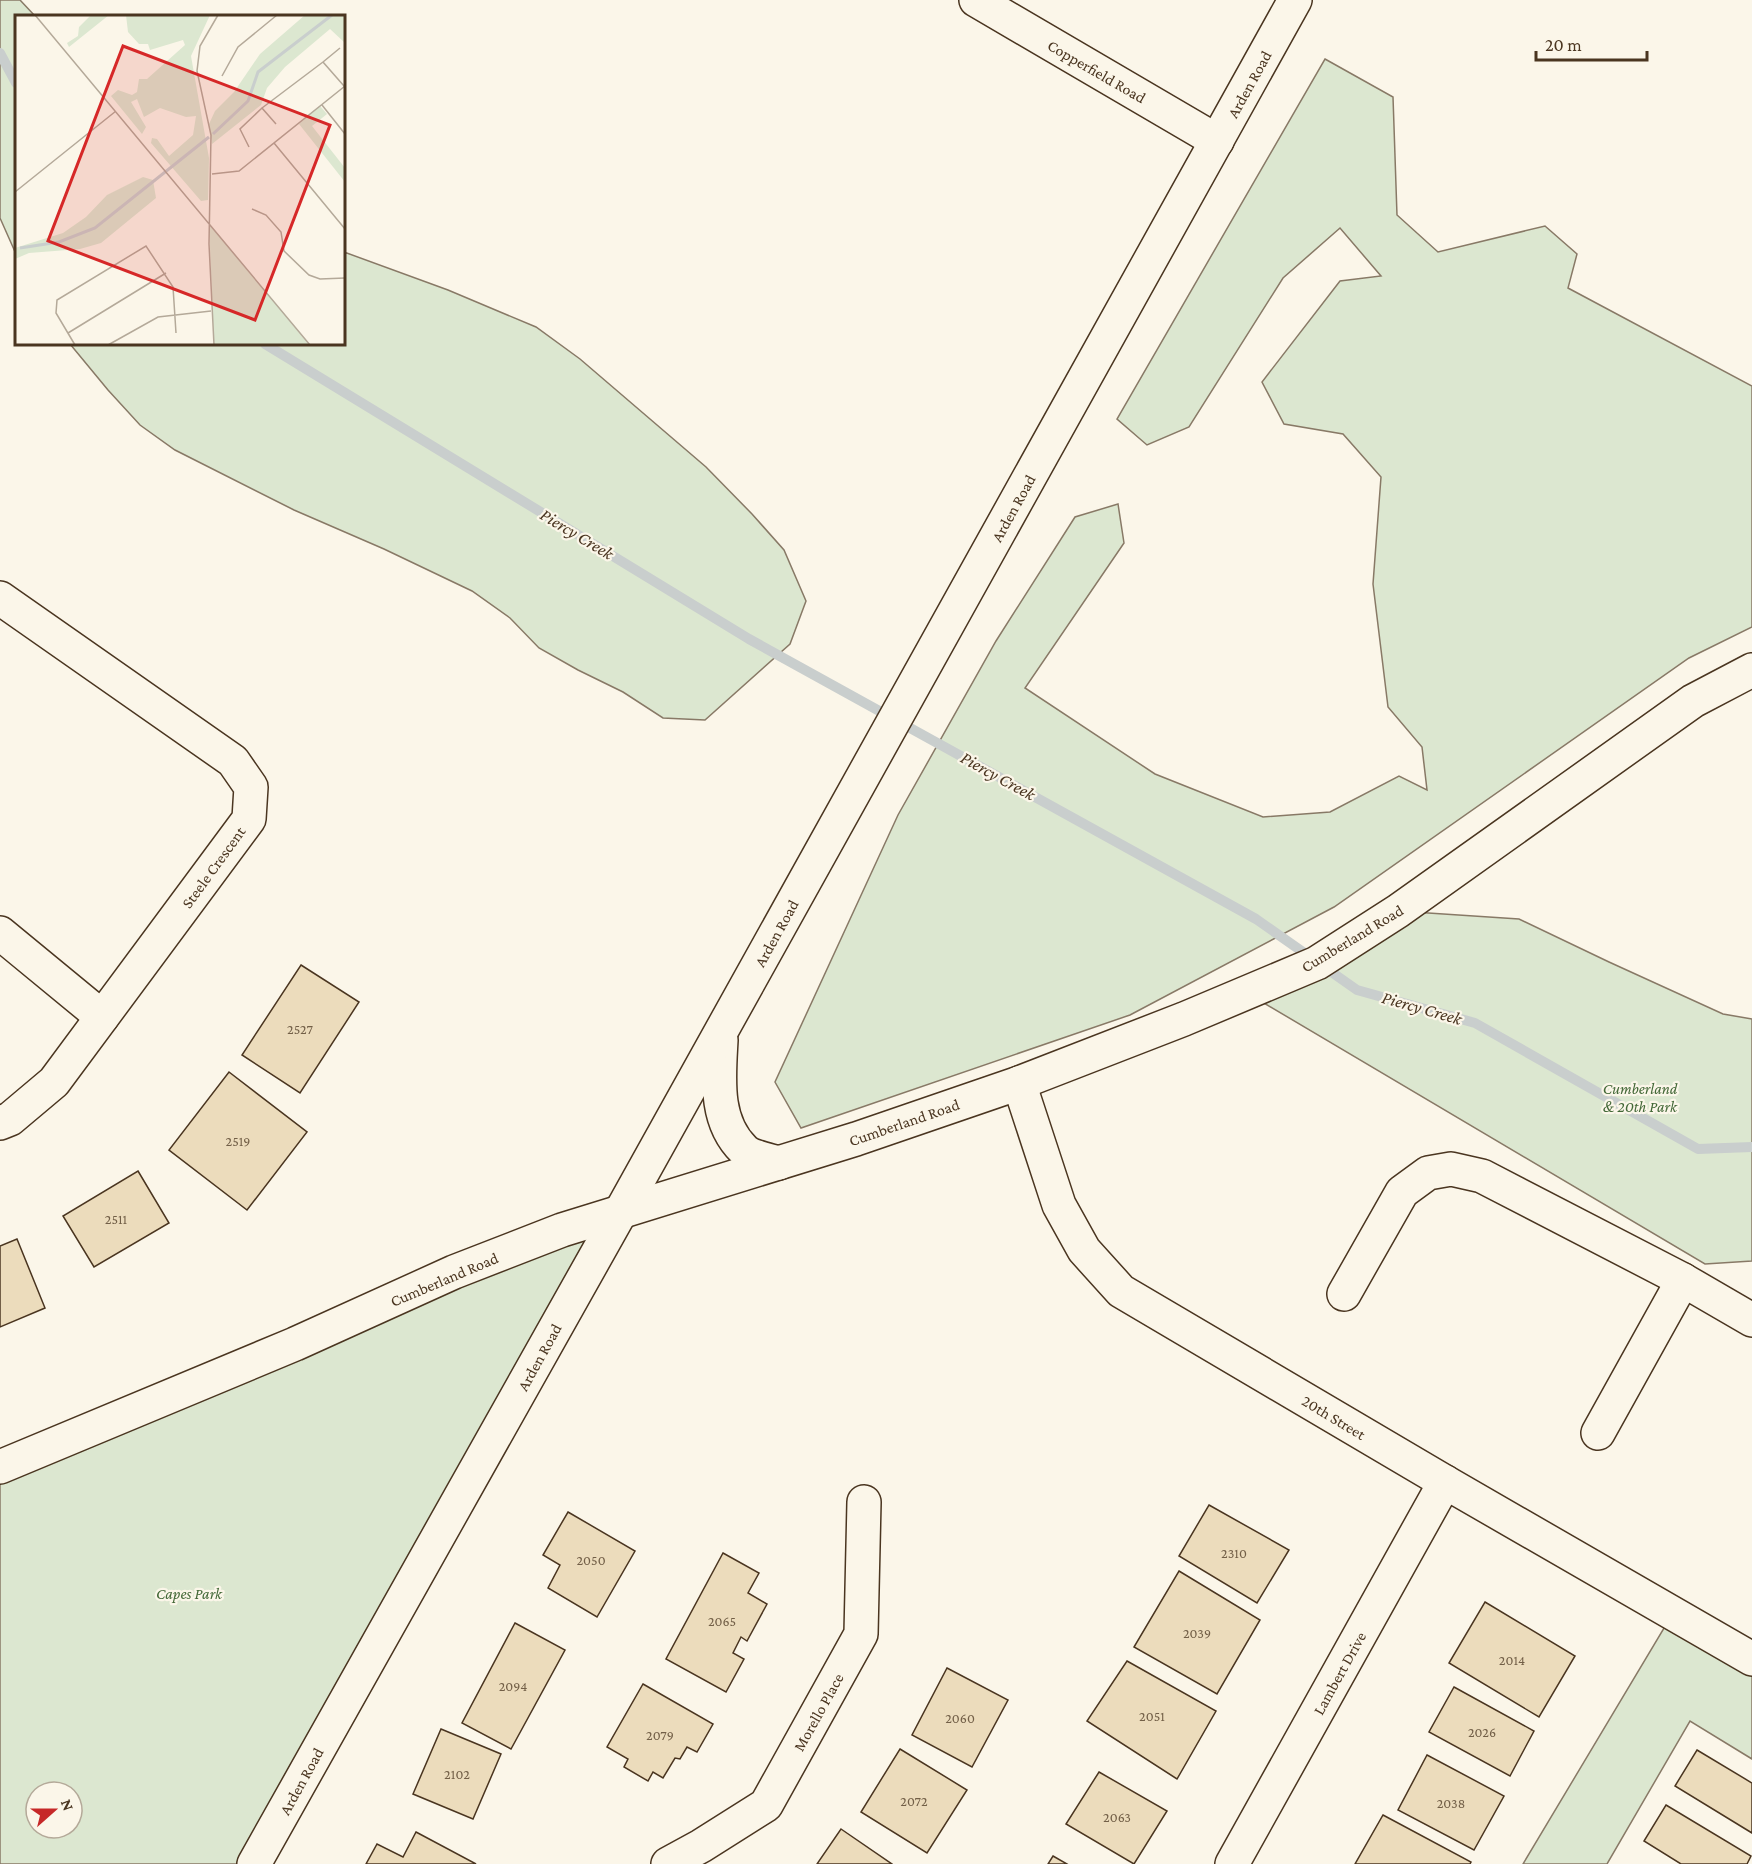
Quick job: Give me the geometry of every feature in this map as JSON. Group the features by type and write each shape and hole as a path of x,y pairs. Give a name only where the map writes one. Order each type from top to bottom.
{"street":[{"name":"Copperfield Road","path":"976,0 1217,141"},
{"name":"Arden Road","path":"254,1864 620,1213 1295,0"},
{"name":"Steele Crescent","path":"0,598 233,761 251,787 249,819 54,1082 10,1119 0,1123"},
{"name":"Cumberland Road","path":"0,1467 295,1344 454,1272 562,1230 779,1163 1019,1083 1184,1019 1317,963 1398,911 1692,701 1752,670"},
{"path":"0,933 102,1017"},
{"path":"721,1032 718,1083 724,1123 745,1152 779,1163"},
{"name":"20th Street","path":"1019,1083 1059,1205 1084,1250 1120,1291 1752,1659"},
{"path":"1344,1294 1402,1192 1428,1173 1451,1169 1482,1176 1683,1280 1752,1320"},
{"path":"1598,1433 1683,1280"},
{"name":"Lambert Drive","path":"1232,1864 1445,1482"},
{"name":"Morello Place","path":"668,1864 766,1805 861,1634 864,1502"}],"green space":[{"path":"0,0 20,0 34,15 15,15 15,252 0,218"},
{"path":"1325,59 1393,97 1397,215 1438,252 1545,226 1577,254 1568,288 1752,386 1752,627 1689,658 1334,907 1130,1015 801,1128 775,1082 898,815 996,641 1075,517 1118,504 1124,543 1025,688 1155,774 1263,817 1330,812 1399,776 1427,790 1422,747 1388,707 1373,584 1381,477 1343,434 1284,424 1262,382 1340,281 1381,276 1340,228 1283,278 1189,427 1147,445 1117,419"},
{"path":"345,252 448,290 536,327 580,359 706,467 752,514 784,550 806,601 790,644 705,720 663,718 623,692 539,648 510,618 472,591 294,510 175,450 140,425 71,345 345,345"},
{"name":"Cumberland & 20th Park","path":"1398,911 1519,919 1723,1014 1752,1019 1752,1261 1705,1264 1247,993"},
{"name":"Capes Park","path":"620,1213 254,1864 0,1864 0,1467"},
{"path":"1673,1613 1752,1659 1752,1759 1690,1721 1607,1864 1523,1864"}],"building":[{"path":"301,965 359,1002 300,1093 242,1055"},
{"path":"229,1072 307,1132 247,1210 169,1150"},
{"path":"138,1171 169,1223 94,1267 63,1216"},
{"path":"17,1239 45,1308 0,1327 0,1246"},
{"path":"1209,1505 1289,1550 1257,1603 1179,1556"},
{"path":"568,1512 635,1551 597,1617 548,1588 560,1565 543,1555"},
{"path":"723,1553 759,1573 748,1593 767,1604 747,1641 741,1637 733,1653 744,1659 726,1692 666,1659"},
{"path":"1179,1571 1260,1620 1217,1694 1134,1647"},
{"path":"1485,1602 1575,1656 1539,1717 1449,1663"},
{"path":"515,1623 565,1650 511,1749 462,1723"},
{"path":"1127,1661 1216,1711 1177,1779 1087,1721"},
{"path":"947,1668 1008,1700 972,1767 912,1735"},
{"path":"643,1684 713,1724 697,1752 687,1747 680,1759 675,1758 663,1778 653,1772 648,1781 624,1767 628,1759 607,1747"},
{"path":"1454,1687 1534,1731 1510,1776 1429,1732"},
{"path":"441,1729 501,1754 473,1819 413,1794"},
{"path":"900,1749 967,1790 927,1853 861,1812"},
{"path":"1697,1750 1752,1783 1752,1833 1675,1786"},
{"path":"1427,1755 1504,1796 1474,1850 1398,1810"},
{"path":"1099,1772 1167,1811 1134,1864 1066,1824"},
{"path":"1666,1805 1751,1856 1747,1864 1681,1864 1644,1841"},
{"path":"1383,1815 1471,1862 1470,1864 1355,1864"},
{"path":"841,1829 892,1864 817,1864"},
{"path":"416,1832 476,1864 366,1864 377,1844 403,1857"},
{"path":"1053,1856 1067,1864 1048,1864"}],"waterway":[{"name":"Piercy Creek","path":"0,53 15,81"},
{"name":"Piercy Creek","path":"267,345 749,639 1256,919 1357,990 1475,1023 1698,1149 1752,1147"}]}
